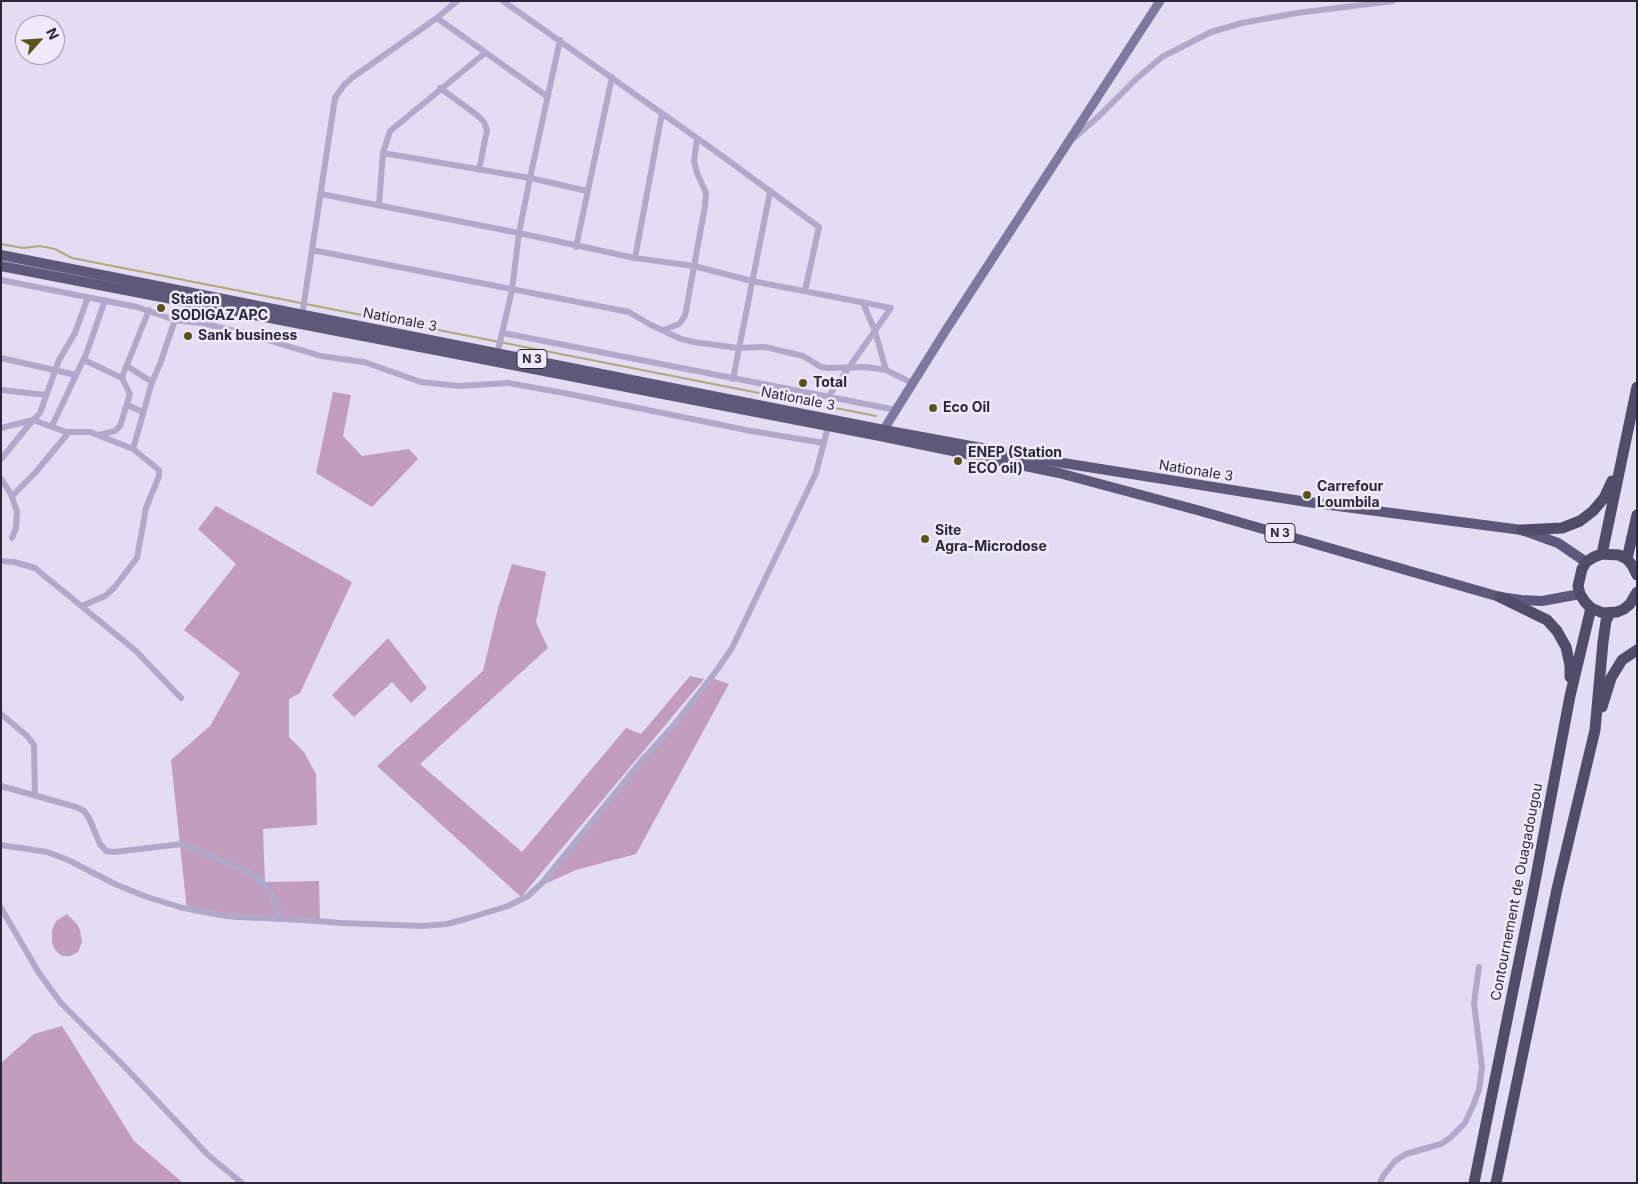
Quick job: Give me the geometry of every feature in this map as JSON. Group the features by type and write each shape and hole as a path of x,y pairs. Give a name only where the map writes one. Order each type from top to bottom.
{"highway":[{"path":"1602,554 1637,387"},
{"path":"1522,530 1562,528 1580,521 1593,511 1604,498 1620,464"},
{"path":"1627,559 1637,515"},
{"path":"1637,573 1627,559 1619,555 1602,554 1586,562 1579,577 1580,594 1591,608 1603,613 1617,612 1633,606 1637,592"},
{"path":"1500,597 1548,620 1557,631 1566,647 1570,664 1570,696"},
{"name":"Contournement de Ouagadougou","path":"1474,1183 1534,887 1570,696 1591,608"},
{"path":"1595,730 1603,642 1606,621 1610,613"},
{"path":"1496,1183 1557,889 1595,730 1611,678 1622,660 1637,650"}],"main road":[{"path":"882,433 912,383 1160,1"},
{"name":"Nationale 3","path":"1,255 301,320"},
{"name":"Nationale 3","path":"1,266 301,320 882,433 1242,492 1522,530 1558,543 1586,562"},
{"name":"Nationale 3","path":"497,358 828,427 882,433 1074,477 1197,510 1500,597 1542,601 1580,594"}],"street":[{"path":"301,320 322,194 335,98 339,91 353,77 437,18 457,1"},
{"path":"503,1 612,77 819,227 805,291"},
{"path":"1067,144 1162,57 1211,32 1242,23 1298,13 1393,1"},
{"path":"437,18 548,97"},
{"path":"497,358 512,290 519,233 560,40"},
{"path":"379,205 383,153 390,131 440,88 485,53"},
{"path":"576,246 612,77"},
{"path":"440,88 478,115 484,122 487,130 479,170"},
{"path":"635,258 662,113"},
{"path":"664,330 679,324 685,316 705,206 706,193 694,161 697,139"},
{"path":"383,153 530,178 587,191"},
{"path":"733,378 770,192"},
{"path":"322,194 635,258 694,266 752,281 891,308 828,397"},
{"path":"312,250 630,312 649,324 681,339 738,348 765,346 803,356 821,367 876,367 912,383"},
{"path":"1,280 149,310 174,320 201,323 244,333 321,356 364,362 421,382 459,386 508,383 564,392 824,443"},
{"path":"1,460 40,413 55,370 66,346 75,333 88,297"},
{"path":"52,426 84,360 105,300"},
{"path":"863,303 875,331 886,370"},
{"path":"122,378 149,310"},
{"path":"133,449 152,382 160,364 174,320"},
{"path":"503,333 896,410"},
{"path":"1,358 76,375"},
{"path":"84,360 122,378 130,394 118,430 100,435"},
{"path":"126,366 152,382"},
{"path":"1,390 46,395"},
{"path":"127,405 143,412"},
{"path":"1,428 33,420 69,432 83,431 100,435 133,449 160,472 146,508 137,558 114,588 105,596 82,606"},
{"path":"1,845 47,852 68,860 117,885 168,904 226,916 422,926 447,924 508,906 528,896 535,890 642,759 673,726 732,648 816,473 828,427"},
{"path":"12,496 36,473 69,432"},
{"path":"1,479 12,496 17,512 16,528 12,538"},
{"path":"1,561 14,562 36,568 136,650 181,698"},
{"path":"1,714 27,736 34,745 35,796"},
{"path":"1,786 76,807 89,818 100,844 106,851 114,852 182,844 249,872 259,879 271,893 276,904 279,919"},
{"path":"1,908 40,973 62,1003 208,1155 242,1183"},
{"path":"1380,1183 1395,1161 1406,1154 1441,1144 1450,1138 1465,1123 1472,1108 1479,1090 1482,1067 1474,1003 1480,967"}],"shaded area":[{"path":"333,392 351,395 343,436 362,456 409,449 418,459 372,507 316,473"},
{"path":"216,506 352,582 300,693 289,699 289,737 304,752 316,774 317,825 263,829 265,882 319,881 320,922 236,920 187,911 171,760 210,726 240,673 184,630 236,564 198,529"},
{"path":"512,564 546,572 536,622 548,648 420,764 522,852 626,728 641,734 690,676 704,679 521,897 377,766 483,671 498,608"},
{"path":"388,638 427,688 411,703 392,682 354,717 332,695"},
{"path":"712,678 729,684 636,854 576,870 538,887"},
{"path":"67,914 77,924 82,942 78,952 70,956 62,956 56,951 52,943 52,930 56,921"},
{"path":"62,1026 134,1141 183,1183 1,1183 1,1063 34,1034"}],"waterway":[{"path":"1,244 23,248 40,246 55,249 72,258 876,416"}],"place":[{"name":"Station SODIGAZ APC","path":"161,308"},
{"name":"Sank business","path":"188,336"},
{"name":"Total","path":"803,383"},
{"name":"Eco Oil","path":"933,408"},
{"name":"ENEP (Station ECO oil)","path":"958,461"},
{"name":"Carrefour Loumbila","path":"1307,495"},
{"name":"Site Agra-Microdose","path":"925,539"}]}
